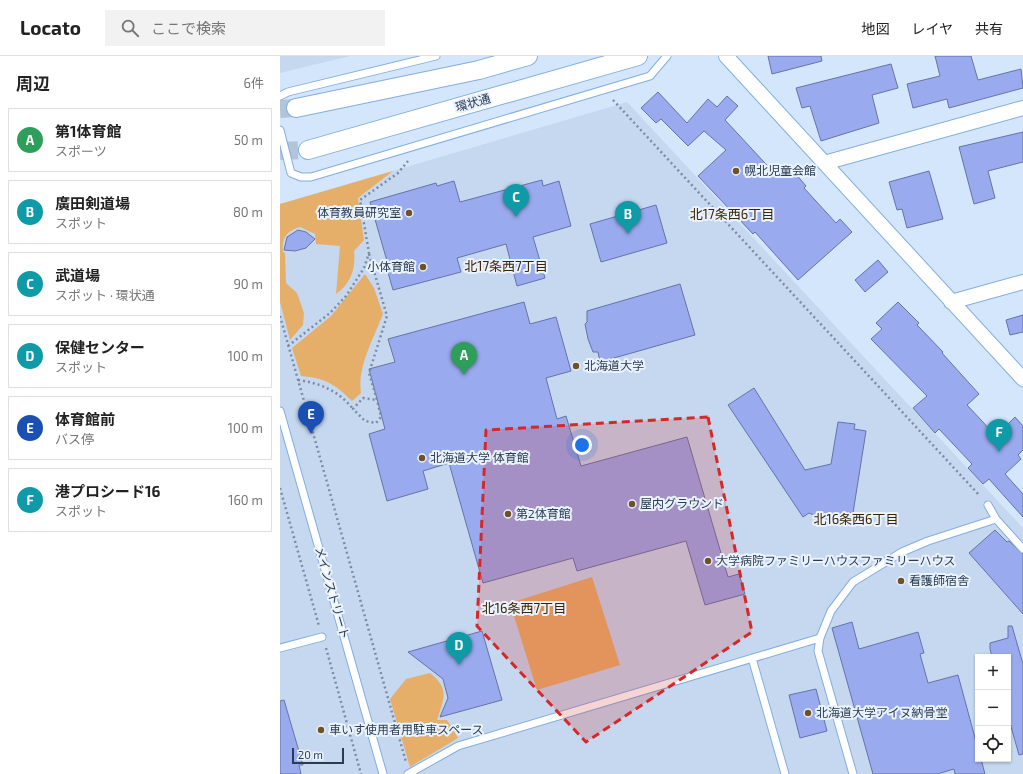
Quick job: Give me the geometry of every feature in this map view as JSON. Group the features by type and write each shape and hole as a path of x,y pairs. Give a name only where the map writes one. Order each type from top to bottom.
{"street":[{"path":"296,108 479,70 528,56"},
{"name":"環状通","path":"308,150 638,56"},
{"path":"726,56 1023,379"},
{"path":"824,163 1023,108"},
{"path":"952,302 1023,282"}],"lane":[{"path":"280,96 288,92 436,56"},
{"path":"280,130 284,163 291,172 300,178 311,177 650,76 667,56"},
{"name":"メインストリート","path":"280,411 383,774"},
{"path":"988,505 996,519 1023,549"},
{"path":"853,774 818,651 820,638 831,611 853,582 902,552 928,541 996,519"},
{"path":"280,648 322,637"},
{"path":"409,774 458,746 820,638"},
{"path":"752,658 785,774"}],"path":[{"path":"613,100 988,505"},
{"path":"298,380 325,387 337,392 365,421 376,422 381,417 369,373 387,316 369,253 360,200 398,173 413,156"},
{"path":"288,346 330,313 346,296 364,268 369,253"},
{"path":"280,316 409,774"},
{"path":"353,409 363,398 377,400"}],"highlighted area":[{"path":"708,417 752,632 586,742 477,626 486,430"}],"shaded area":[{"path":"280,56 350,56 280,73"},
{"name":"北海道大学","path":"627,102 1023,528 1023,774 280,774 280,204"},
{"path":"393,171 358,198 364,240 354,251 353,269 349,280 336,294 340,246 316,244 315,234 300,227 288,233 284,239 283,252 285,253 286,283 297,293 304,313 303,325 290,340 280,302 280,204"},
{"path":"365,274 374,288 383,314 367,353 361,373 361,393 352,401 335,386 323,380 301,376 292,348 331,316"},
{"path":"592,577 620,665 537,690 510,603"},
{"path":"430,673 441,684 444,694 437,720 447,720 458,738 410,767 390,699 406,679"}],"building":[{"path":"768,56 821,56 822,61 772,74"},
{"path":"935,56 971,56 978,80 1021,69 1023,88 949,108 947,99 913,108 907,84 940,76"},
{"path":"891,64 898,88 872,95 879,123 821,141 810,106 802,108 796,88"},
{"path":"658,92 687,123 708,99 717,107 727,96 738,106 725,120 777,176 789,166 806,186 804,188 836,223 840,219 852,232 798,280 755,232 753,234 698,176 726,150 704,131 688,146 661,119 656,123 641,108"},
{"path":"1023,132 1023,162 988,171 995,198 974,204 959,147"},
{"path":"929,171 943,219 907,228 902,209 897,210 889,182"},
{"path":"542,180 543,186 559,181 571,226 533,237 545,278 517,286 506,244 457,258 461,272 393,290 385,262 387,261 370,202 436,183 437,186 454,181 460,202"},
{"path":"656,205 667,243 601,262 590,224"},
{"path":"298,230 306,232 315,239 306,248 295,251 284,250 287,237"},
{"path":"878,260 888,272 865,292 855,280"},
{"path":"680,284 695,335 600,362 598,352 593,352 588,339 585,324 587,322 587,311"},
{"path":"524,302 530,324 556,317 571,371 546,378 557,419 566,416 581,466 687,437 728,577 739,574 745,594 705,605 686,541 577,571 573,558 483,583 449,463 423,471 428,489 387,501 369,434 385,429 369,369 395,362 388,339"},
{"path":"898,302 919,323 917,325 943,352 942,353 979,394 967,405 996,436 1015,417 1023,426 1023,450 1018,455 1021,459 1005,474 1023,494 1023,517 989,479 983,484 968,468 972,464 939,429 935,433 913,408 927,396 871,339 882,329 876,323"},
{"path":"1023,315 1023,332 1010,335 1006,320"},
{"name":"看護師宿舎","path":"754,388 805,470 831,464 838,422 855,424 854,429 866,431 853,513 844,512 840,518 828,521 809,513 803,517 728,405"},
{"path":"995,530 1007,542 1009,541 1023,554 1023,614 969,553"},
{"path":"852,622 859,649 918,632 924,653 920,654 928,683 958,675 975,738 975,762 982,762 985,774 955,774 954,769 937,774 873,774 832,628"},
{"path":"1008,626 1012,626 1023,664 1023,754 1019,755 1011,727 1011,654 991,654 990,649 990,643 1008,638"},
{"path":"482,631 502,700 440,717 448,698 443,679 408,652"},
{"name":"北海道大学アイヌ納骨堂","path":"816,689 827,731 800,738 789,695"},
{"path":"284,700 303,765 299,765 301,774 280,774 280,701"}],"tunnel":[{"path":"280,109 296,108"},
{"path":"280,151 308,150"}],"place":[{"name":"幌北児童会館","path":"736,171"},
{"name":"体育教員研究室","path":"409,213"},
{"name":"武道場","path":"516,217"},
{"name":"廣田剣道場","path":"628,234"},
{"name":"小体育館","path":"423,267"},
{"name":"北海道大学","path":"576,366"},
{"name":"第1体育館","path":"464,375"},
{"name":"体育館前","path":"311,434"},
{"name":"港プロシード16","path":"999,452"},
{"name":"北海道大学 体育館","path":"422,458"},
{"name":"屋内グラウンド","path":"632,504"},
{"name":"第2体育館","path":"508,514"},
{"name":"大学病院ファミリーハウスファミリーハウス","path":"708,561"},
{"name":"看護師宿舎","path":"901,581"},
{"name":"保健センター","path":"459,665"},
{"name":"北海道大学アイヌ納骨堂","path":"808,713"},
{"name":"車いす使用者用駐車スペース","path":"321,730"}],"district":[{"name":"北17条西6丁目","path":"732,214"},
{"name":"北17条西7丁目","path":"506,266"},
{"name":"北16条西6丁目","path":"856,519"},
{"name":"北16条西7丁目","path":"524,608"}]}
